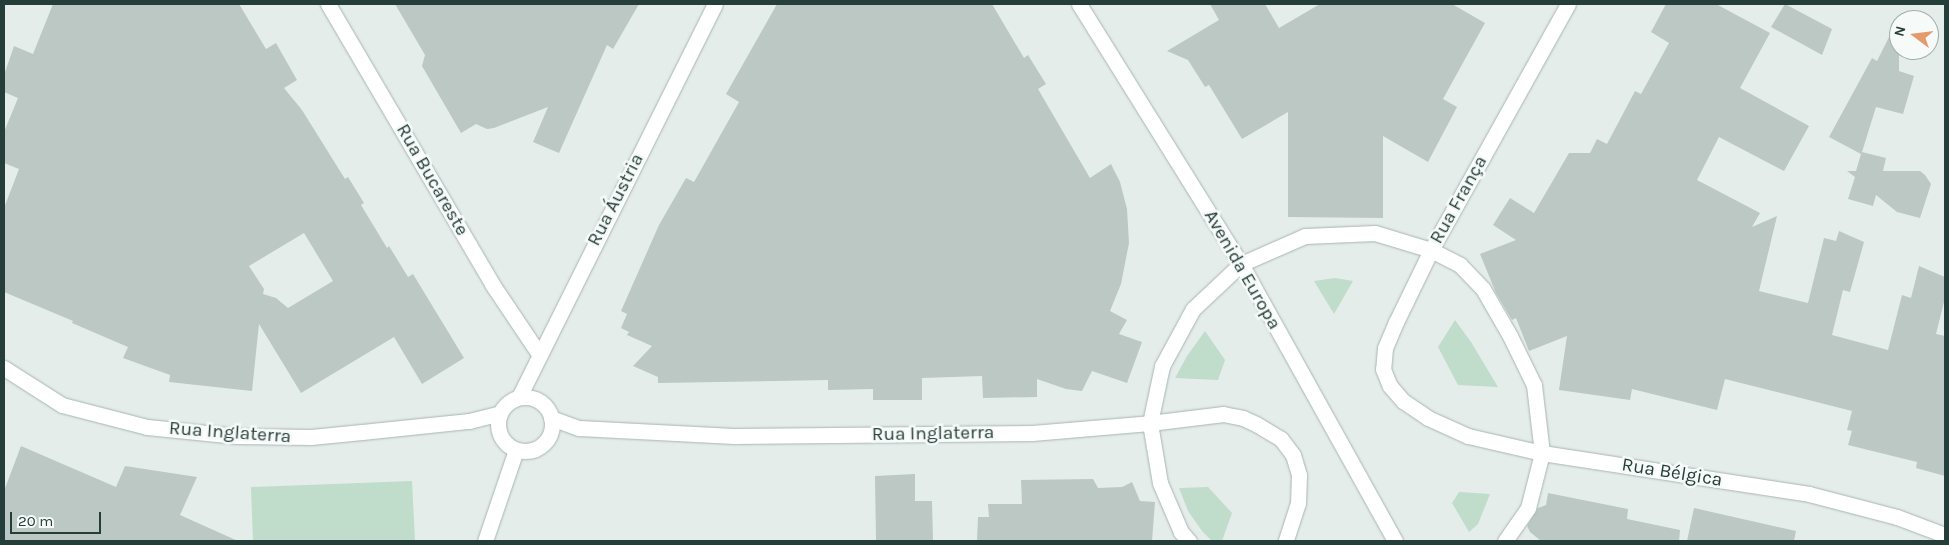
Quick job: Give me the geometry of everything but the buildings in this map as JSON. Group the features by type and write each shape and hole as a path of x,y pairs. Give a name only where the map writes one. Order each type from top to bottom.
{"street":[{"name":"Rua Bucareste","path":"328,4 492,284 539,354"},
{"name":"Rua Áustria","path":"519,397 715,4"},
{"name":"Avenida Europa","path":"1079,4 1240,264 1395,541"},
{"name":"Rua França","path":"1403,401 1390,386 1383,369 1385,348 1431,250 1568,4"},
{"path":"1189,541 1181,532 1160,484 1150,423 1162,366 1193,308 1240,264 1305,236 1375,233 1431,250 1460,265 1483,290 1510,336 1534,385 1542,453 1528,508 1506,541"},
{"name":"Rua Inglaterra","path":"4,368 62,404 146,427 237,436 311,437 469,421 499,420"},
{"path":"519,397 530,397 540,401 547,408 552,418 550,436 544,444 536,449 516,450 503,442 499,420 511,400 519,397"},
{"name":"Rua Bélgica","path":"1403,401 1428,418 1468,436 1542,453 1809,494 1897,518 1945,535"},
{"name":"Rua Inglaterra","path":"552,418 579,428 744,436 1032,433 1150,423 1223,414 1243,418 1281,438 1293,455 1299,475 1298,503 1286,541"},
{"name":"Rua Inglaterra","path":"550,436 579,428"},
{"path":"485,541 516,450"}],"green space":[{"path":"1335,278 1353,281 1334,314 1314,281"},
{"path":"1455,320 1471,342 1498,387 1458,385 1438,347"},
{"path":"1205,331 1225,360 1218,380 1175,378 1187,356"},
{"path":"412,481 415,541 253,541 251,487"},
{"path":"1208,487 1232,513 1222,541 1212,541 1202,531 1188,511 1179,488"},
{"path":"1459,492 1490,494 1478,524 1469,532 1452,503"}]}
